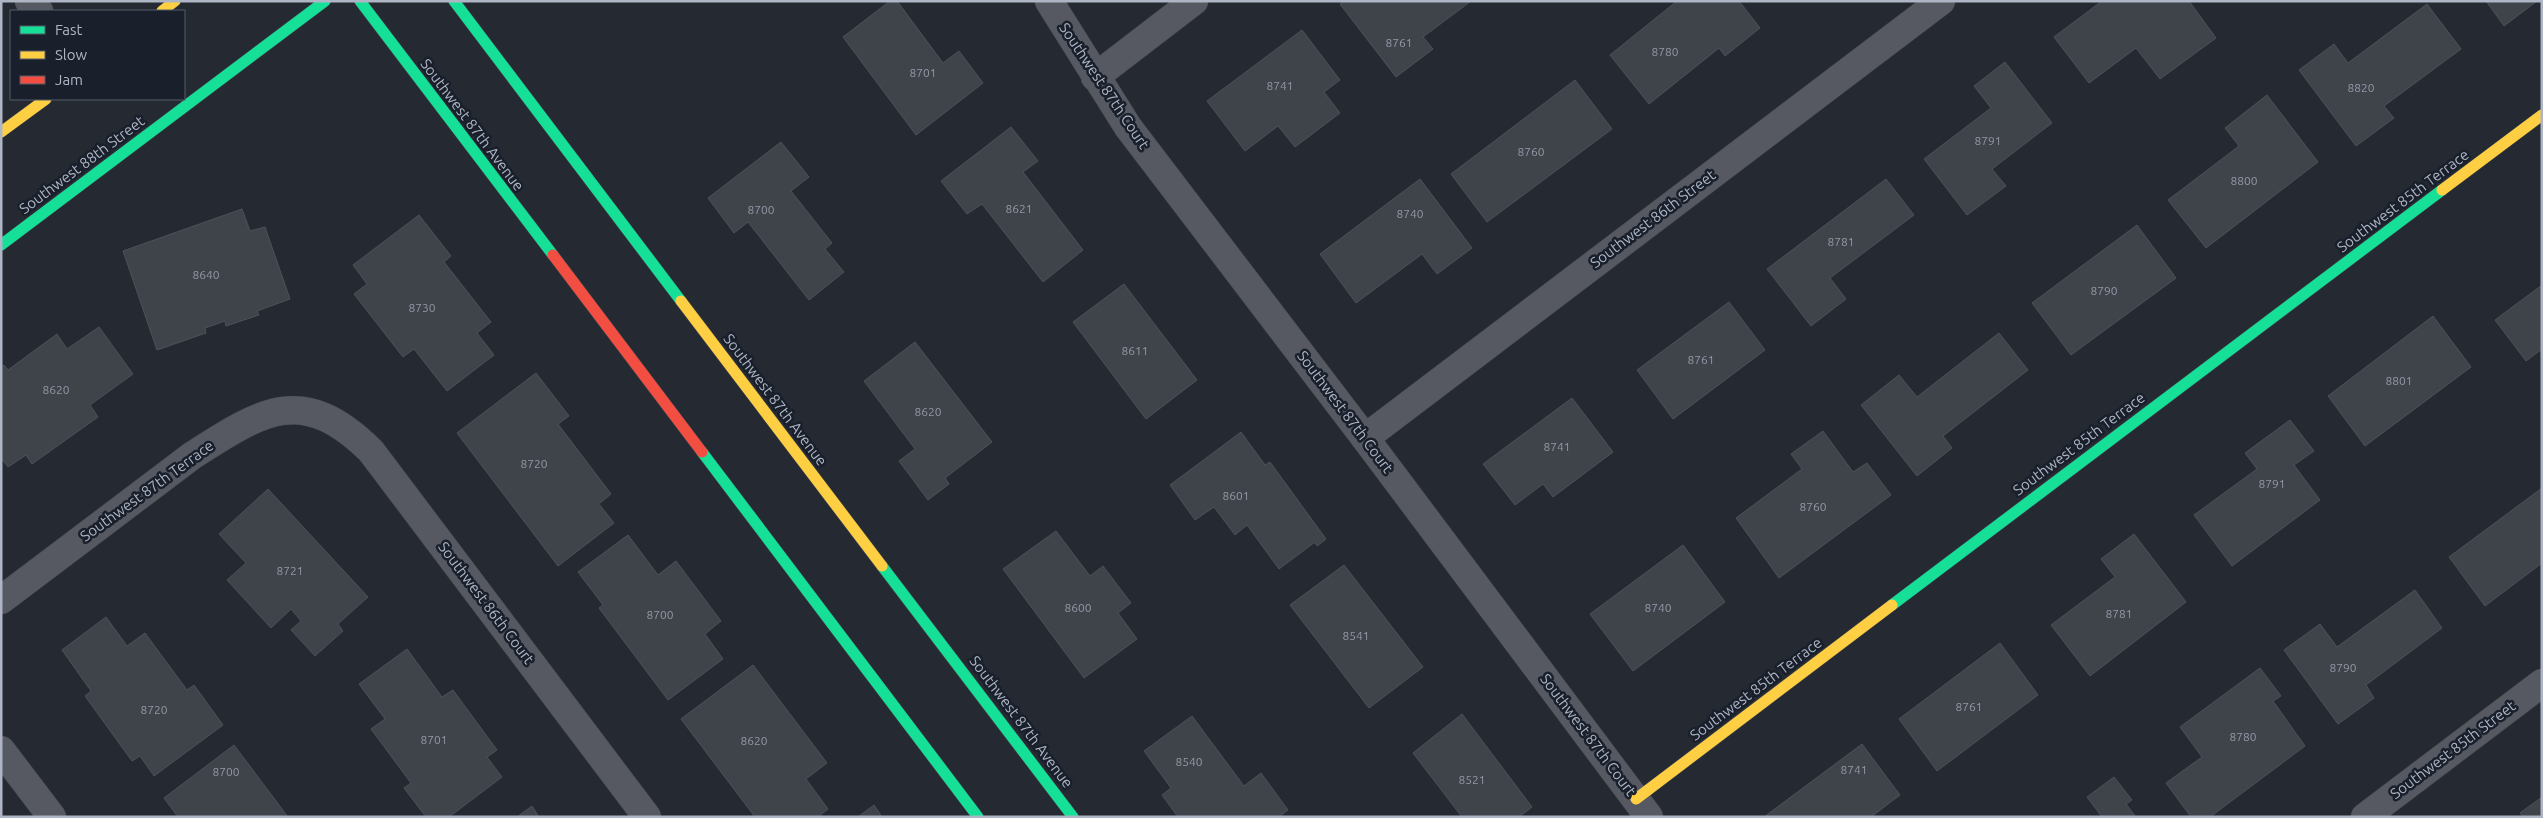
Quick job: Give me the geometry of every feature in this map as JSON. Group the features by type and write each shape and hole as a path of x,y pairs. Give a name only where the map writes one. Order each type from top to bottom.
{"main road":[{"path":"163,10 175,1"},
{"name":"Southwest 88th Street","path":"1,245 324,1"},
{"name":"Southwest 87th Avenue","path":"360,1 978,817"},
{"name":"Southwest 87th Avenue","path":"454,1 1074,817"},
{"path":"1,132 45,100"},
{"name":"Southwest 85th Terrace","path":"1643,808 2542,115"}],"street":[{"path":"29,1 38,10"},
{"name":"Southwest 87th Court","path":"1049,1 1128,127 1643,808"},
{"path":"1095,77 1194,1"},
{"name":"Southwest 86th Street","path":"1365,438 1941,1"},
{"name":"Southwest 87th Terrace","path":"1,600 193,455 227,433 259,417 284,409 306,411"},
{"name":"Southwest 86th Court","path":"306,411 338,424 355,435 371,451 647,817"},
{"name":"Southwest 85th Street","path":"2365,817 2542,683"},
{"path":"1,750 52,817"}],"building":[{"path":"890,1 897,1 943,63 959,51 983,83 916,135 843,37"},
{"path":"1344,1 1471,1 1423,37 1433,49 1396,77 1340,4"},
{"path":"1677,1 1739,1 1760,28 1725,56 1719,48 1649,104 1610,55"},
{"path":"2102,1 2189,1 2216,38 2160,79 2136,48 2089,83 2054,37"},
{"path":"2486,1 2537,1 2504,26"},
{"path":"2427,4 2461,49 2384,106 2394,118 2356,146 2299,70 2334,44 2348,63"},
{"path":"1302,30 1340,80 1324,92 1340,113 1295,147 1278,126 1245,151 1207,101"},
{"path":"2005,62 2052,123 1992,169 2006,186 1967,215 1924,159 1991,108 1974,86"},
{"path":"1575,80 1612,129 1487,222 1451,174"},
{"path":"2267,95 2318,162 2206,248 2168,200 2239,146 2225,128"},
{"path":"1011,127 1038,161 1023,172 1083,250 1043,282 982,204 967,214 941,181"},
{"path":"781,142 809,177 791,191 832,243 825,249 844,272 809,300 748,222 734,233 708,198"},
{"path":"1420,179 1472,248 1437,274 1422,254 1356,303 1320,254"},
{"path":"1886,179 1914,215 1830,278 1846,299 1811,326 1767,269"},
{"path":"242,209 250,231 265,227 290,299 257,311 259,315 226,326 225,321 205,328 206,333 157,350 123,251"},
{"path":"419,215 451,256 444,262 491,322 477,333 494,355 447,391 414,349 403,357 354,294 367,284 353,265"},
{"path":"2137,225 2176,278 2071,355 2032,303"},
{"path":"1124,284 1197,380 1146,419 1073,322"},
{"path":"2542,285 2542,349 2526,361 2495,320"},
{"path":"1729,302 1765,350 1673,419 1637,370"},
{"path":"2433,316 2471,367 2365,446 2328,396"},
{"path":"99,327 133,374 90,405 98,417 32,464 26,455 8,467 1,458 1,367 4,365 8,370 57,334 67,349"},
{"path":"1999,333 2028,370 1943,436 1952,448 1917,476 1861,405 1899,375 1917,397"},
{"path":"915,342 992,442 945,478 949,484 928,500 899,461 915,449 864,381"},
{"path":"536,373 569,416 558,424 611,494 599,504 614,523 558,566 457,433"},
{"path":"1572,398 1613,452 1553,497 1543,484 1515,505 1483,464"},
{"path":"2290,420 2314,451 2294,465 2320,500 2232,566 2194,515 2257,469 2245,453"},
{"path":"1823,431 1853,472 1867,463 1891,495 1779,578 1736,518 1802,469 1791,454"},
{"path":"1241,432 1265,465 1270,462 1326,539 1317,546 1315,542 1279,569 1247,525 1235,535 1214,507 1195,520 1170,485"},
{"path":"2542,488 2542,563 2485,606 2449,557"},
{"path":"268,489 368,597 338,624 343,631 315,656 291,630 301,621 291,609 271,628 227,580 246,563 219,534"},
{"path":"1056,531 1090,576 1103,566 1131,603 1118,613 1137,639 1084,678 1003,569"},
{"path":"2134,534 2186,602 2090,676 2051,625 2115,577 2101,559"},
{"path":"628,535 658,575 676,561 721,621 705,634 723,659 668,700 599,608 603,605 578,572"},
{"path":"1683,545 1725,602 1633,671 1590,614"},
{"path":"1344,565 1423,667 1369,708 1290,605"},
{"path":"2415,590 2442,628 2366,685 2374,698 2338,724 2284,650 2320,624 2337,647"},
{"path":"106,617 127,646 145,633 187,690 194,685 223,725 154,776 140,756 132,761 85,696 91,691 62,650"},
{"path":"2000,643 2038,695 1937,771 1899,719"},
{"path":"407,649 442,697 453,690 497,750 487,757 502,777 449,817 426,817 404,788 411,783 371,729 385,719 359,684"},
{"path":"753,665 827,763 806,779 828,809 818,817 755,817 681,719"},
{"path":"2260,668 2281,696 2273,701 2305,746 2210,817 2191,817 2166,783 2202,757 2180,727"},
{"path":"1462,714 1532,807 1519,817 1462,817 1413,753"},
{"path":"1192,716 1244,786 1261,773 1288,810 1279,817 1178,817 1162,795 1171,788 1144,751"},
{"path":"1862,744 1900,795 1871,817 1764,817"},
{"path":"234,745 288,817 178,817 164,798"},
{"path":"2114,777 2132,800 2126,804 2136,817 2102,817 2087,797"},
{"path":"2542,797 2542,817 2523,817 2520,813"},
{"path":"874,805 882,817 858,817"},
{"path":"532,806 539,817 517,817"}],"traffic: fast":[{"path":"1,245 325,1"},
{"path":"360,1 553,255"},
{"path":"454,1 681,301"},
{"path":"1892,605 2442,190"},
{"path":"702,452 978,817"},
{"path":"882,566 1073,817"}],"traffic: slow":[{"path":"163,10 175,1"},
{"path":"1,132 45,100"},
{"path":"2442,190 2542,115"},
{"path":"681,301 882,566"},
{"path":"1636,799 1892,605"}],"traffic: jam":[{"path":"553,255 702,452"}]}
